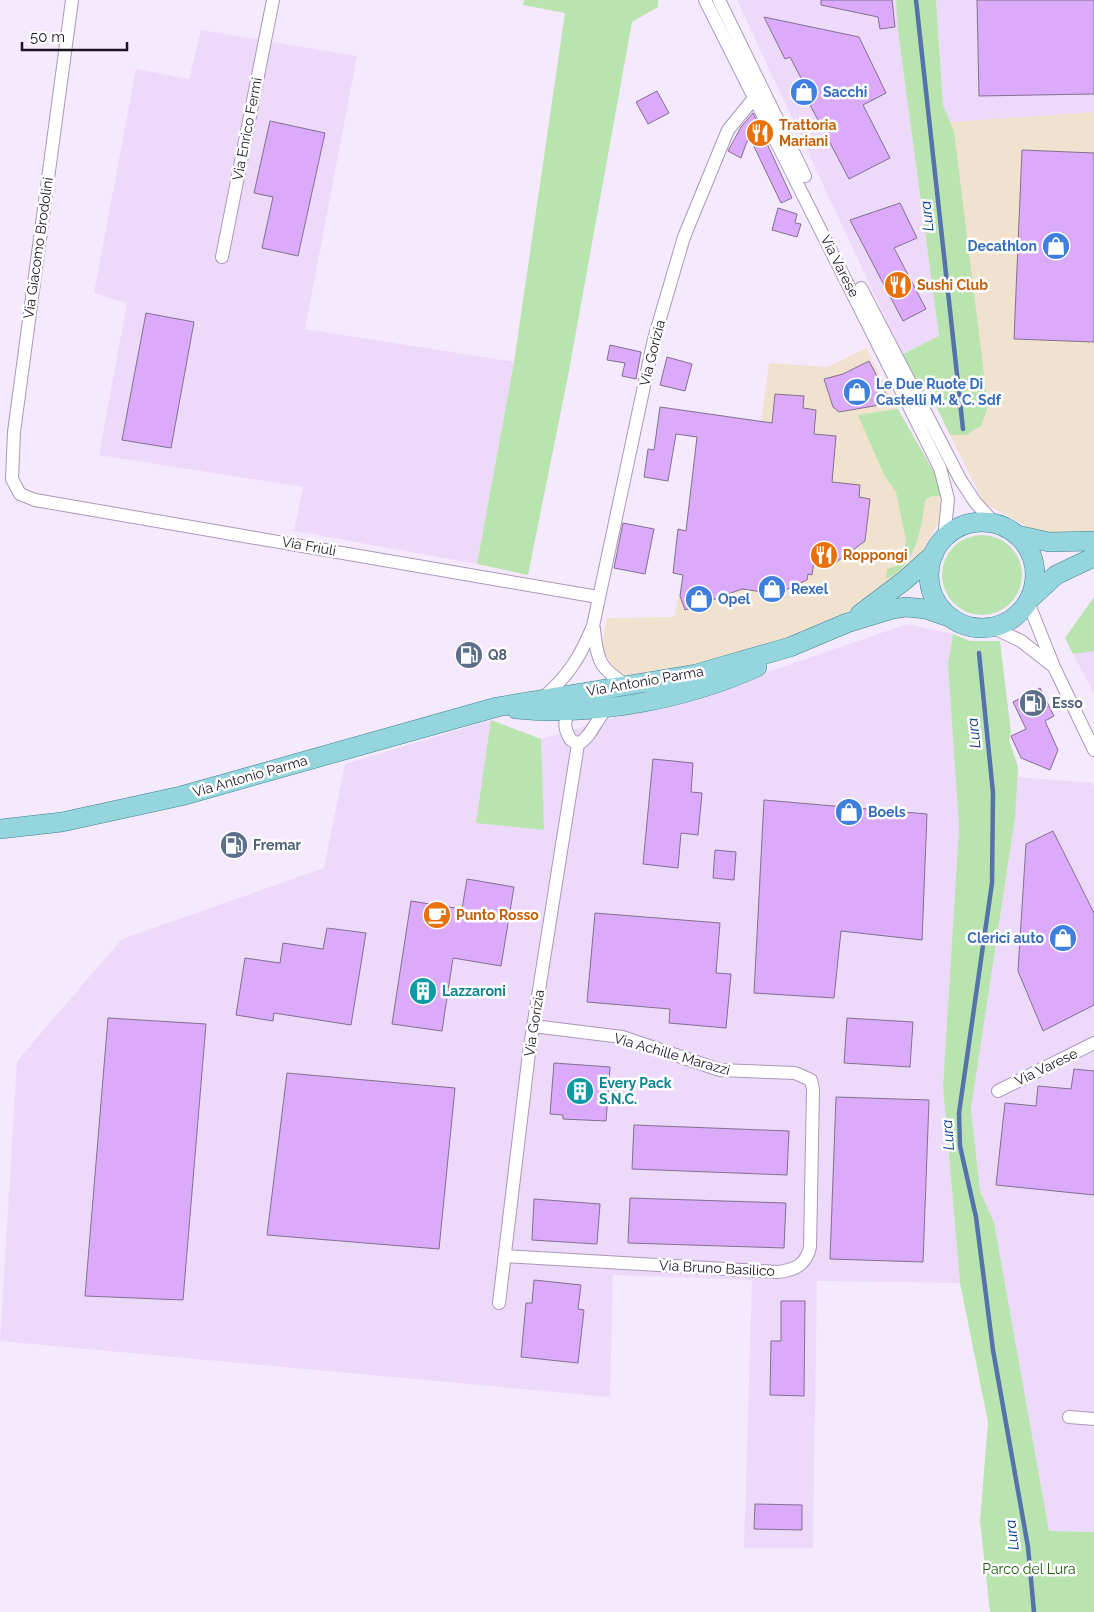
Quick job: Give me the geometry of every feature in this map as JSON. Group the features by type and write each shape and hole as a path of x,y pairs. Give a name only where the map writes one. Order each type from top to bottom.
{"main road":[{"path":"1094,541 1049,542 1017,535 995,524 986,522 967,524 939,547 930,574 933,594 944,612 952,618 971,627 992,627 1012,619 1029,600 1056,576 1094,557"},
{"path":"1017,535 1029,550 1035,567 1034,586 1029,600"},
{"name":"Via Antonio Parma","path":"847,623 885,596 939,547"},
{"name":"Via Antonio Parma","path":"0,829 62,822 181,796 497,707 544,697 629,686 696,674 790,647 847,623 906,607 926,608 952,618"},
{"name":"Via Antonio Parma","path":"497,707 568,712 693,691 766,663 790,647"}],"street":[{"name":"Via Giacomo Brodolini","path":"20,494 12,480 14,432 72,0"},
{"name":"Via Enrico Fermi","path":"222,257 273,0"},
{"name":"Via Varese","path":"705,0 940,468 948,500 939,547"},
{"name":"Via Varese","path":"719,0 809,185 933,430 965,488 995,524"},
{"name":"Via Gorizia","path":"544,697 563,680 576,663 593,626 654,339 684,237 728,130 755,97"},
{"name":"Via Friuli","path":"20,494 35,500 598,597"},
{"path":"1029,600 1054,667 1094,750"},
{"name":"Via Gorizia","path":"593,626 597,655 603,668 629,686"},
{"path":"992,627 1021,641 1054,667"},
{"path":"611,706 601,715 588,738 578,744 566,734 564,722 568,712 577,703 588,698 620,691 629,686"},
{"name":"Via Gorizia","path":"500,1303 533,1026 578,744"},
{"name":"Via Achille Marazzi","path":"533,1026 622,1037 720,1070 796,1073 811,1080"},
{"name":"Via Varese","path":"998,1091 1094,1043"},
{"name":"Via Bruno Basilico","path":"505,1256 778,1272 800,1266 807,1257 810,1247 813,1090 811,1080"},
{"path":"1070,1418 1094,1419"}],"shaded area":[{"path":"737,0 896,0 898,31 939,337 902,354"},
{"path":"936,0 1094,0 1094,112 950,122 943,105"},
{"path":"201,30 357,56 305,329 514,362 477,564 294,531 303,487 99,455 127,303 94,293 136,69 189,79"},
{"path":"1094,112 1094,534 1061,536 1033,530 984,503 950,435 966,435 981,426 954,131 950,122"},
{"path":"866,348 909,431 935,474 941,496 940,519 917,562 895,583 845,614 733,659 636,677 618,672 606,656 602,643 607,618 674,617 683,575 673,573 678,529 686,530 694,457 756,463 769,363 828,367"},
{"path":"1094,597 1094,694 1065,638"},
{"path":"907,624 953,634 948,665 959,827 943,1087 960,1283 817,1281 813,1548 744,1548 752,1280 613,1275 610,1397 0,1341 17,1061 122,939 324,868 345,764 491,720 541,739 745,680"},
{"path":"1017,777 1092,783 1094,786 1094,1532 1049,1531 994,1222 980,1191 971,1109 1015,818"}],"green space":[{"path":"524,0 658,0 658,7 632,22 568,376 528,575 477,564 514,362 565,13 523,5"},
{"path":"896,0 936,0 943,105 954,131 988,407 981,426 966,435 950,435 928,389 919,393 901,355 939,336 898,31"},
{"path":"898,409 935,474 941,496 932,496 925,500 922,522 915,546 904,566 886,579 887,569 897,566 903,557 906,540 896,492 884,475 858,415"},
{"path":"982,535 997,538 1010,547 1019,560 1022,575 1019,590 1010,603 997,612 982,615 967,612 954,603 945,590 942,575 945,560 954,547 967,538"},
{"path":"1094,597 1094,651 1073,654 1065,638"},
{"name":"Parco del Lura","path":"953,634 970,641 1000,641 1011,733 1009,740 1018,767 1015,818 971,1109 980,1191 994,1222 1049,1531 1094,1532 1094,1612 990,1612 980,1521 988,1422 960,1283 943,1087 959,827 948,664"},
{"path":"491,720 541,739 544,830 476,823"}],"building":[{"path":"821,0 892,0 895,27 880,29 878,17 821,5"},
{"path":"977,0 1094,0 1094,94 979,96"},
{"path":"764,17 859,37 886,93 863,105 890,158 849,179 798,82 802,80 790,57 785,59"},
{"path":"657,91 669,113 648,124 636,102"},
{"path":"753,113 792,198 781,203 749,136 741,158 728,151 741,127"},
{"path":"270,121 325,133 298,256 262,248 273,197 254,193"},
{"name":"Decathlon","path":"1022,150 1094,153 1094,342 1014,339"},
{"path":"900,203 917,238 894,248 926,309 903,321 850,220"},
{"path":"778,208 797,214 795,223 801,224 797,237 772,230"},
{"path":"146,313 194,322 171,448 122,440"},
{"path":"610,345 641,352 636,379 622,376 625,363 607,360"},
{"path":"667,357 692,364 685,391 660,385"},
{"name":"Le Due Ruote Di Castelli M. & C. Sdf","path":"869,361 891,403 839,412 833,407 824,379 843,374"},
{"path":"775,394 804,396 803,408 816,410 814,434 836,436 832,482 860,485 859,497 870,499 865,541 835,563 814,561 812,575 808,574 807,580 777,594 742,589 685,610 680,596 683,575 673,573 678,529 686,531 697,437 676,434 668,481 644,477 648,449 654,450 660,407 772,423"},
{"path":"623,523 654,529 645,574 614,568"},
{"path":"1040,688 1054,716 1045,721 1058,750 1050,770 1021,758 1011,736 1026,729 1013,702"},
{"path":"653,759 693,763 691,792 702,793 698,835 681,833 678,868 643,864"},
{"path":"764,800 927,814 922,940 841,931 834,998 754,993"},
{"path":"1053,831 1094,913 1094,1005 1043,1031 1018,971 1026,844"},
{"path":"715,850 736,852 734,880 713,878"},
{"path":"467,879 514,887 501,966 453,958 442,1031 392,1024 411,901 462,909"},
{"path":"595,913 720,923 716,973 731,974 726,1028 669,1023 670,1009 587,1002"},
{"path":"327,928 366,933 351,1025 274,1013 273,1021 236,1015 245,958 280,963 283,943 323,949"},
{"path":"108,1018 206,1024 183,1300 85,1296"},
{"path":"847,1018 913,1022 910,1067 844,1063"},
{"name":"Every Pack S.N.C.","path":"554,1063 610,1067 606,1121 563,1119 563,1115 550,1114"},
{"path":"1074,1069 1094,1071 1094,1195 996,1185 1005,1103 1036,1106 1038,1086 1071,1089"},
{"path":"287,1073 455,1088 439,1249 267,1235"},
{"path":"836,1097 929,1100 923,1262 830,1259"},
{"path":"634,1125 789,1131 787,1175 632,1169"},
{"path":"630,1198 786,1203 784,1248 628,1243"},
{"path":"534,1199 600,1204 597,1244 532,1240"},
{"path":"534,1280 581,1285 578,1309 584,1310 578,1363 521,1357 526,1303 532,1303"},
{"path":"781,1301 805,1301 804,1396 770,1395 771,1341 781,1341"},
{"path":"755,1504 802,1505 802,1530 754,1529"}],"waterway":[{"name":"Lura","path":"916,0 963,429"},
{"name":"Lura","path":"979,653 993,793 992,883 959,1113 960,1146 976,1217 993,1350 1028,1547 1034,1612"}],"place":[{"name":"Sacchi","path":"804,92"},
{"name":"Trattoria Mariani","path":"760,133"},
{"name":"Decathlon","path":"1056,246"},
{"name":"Sushi Club","path":"898,285"},
{"name":"Le Due Ruote Di Castelli M. & C. Sdf","path":"857,392"},
{"name":"Roppongi","path":"824,555"},
{"name":"Rexel","path":"772,589"},
{"name":"Opel","path":"699,599"},
{"name":"Q8","path":"469,655"},
{"name":"Esso","path":"1033,703"},
{"name":"Boels","path":"849,812"},
{"name":"Fremar","path":"234,845"},
{"name":"Punto Rosso","path":"437,915"},
{"name":"Clerici auto","path":"1063,938"},
{"name":"Lazzaroni","path":"423,991"},
{"name":"Every Pack S.N.C.","path":"580,1091"}]}
